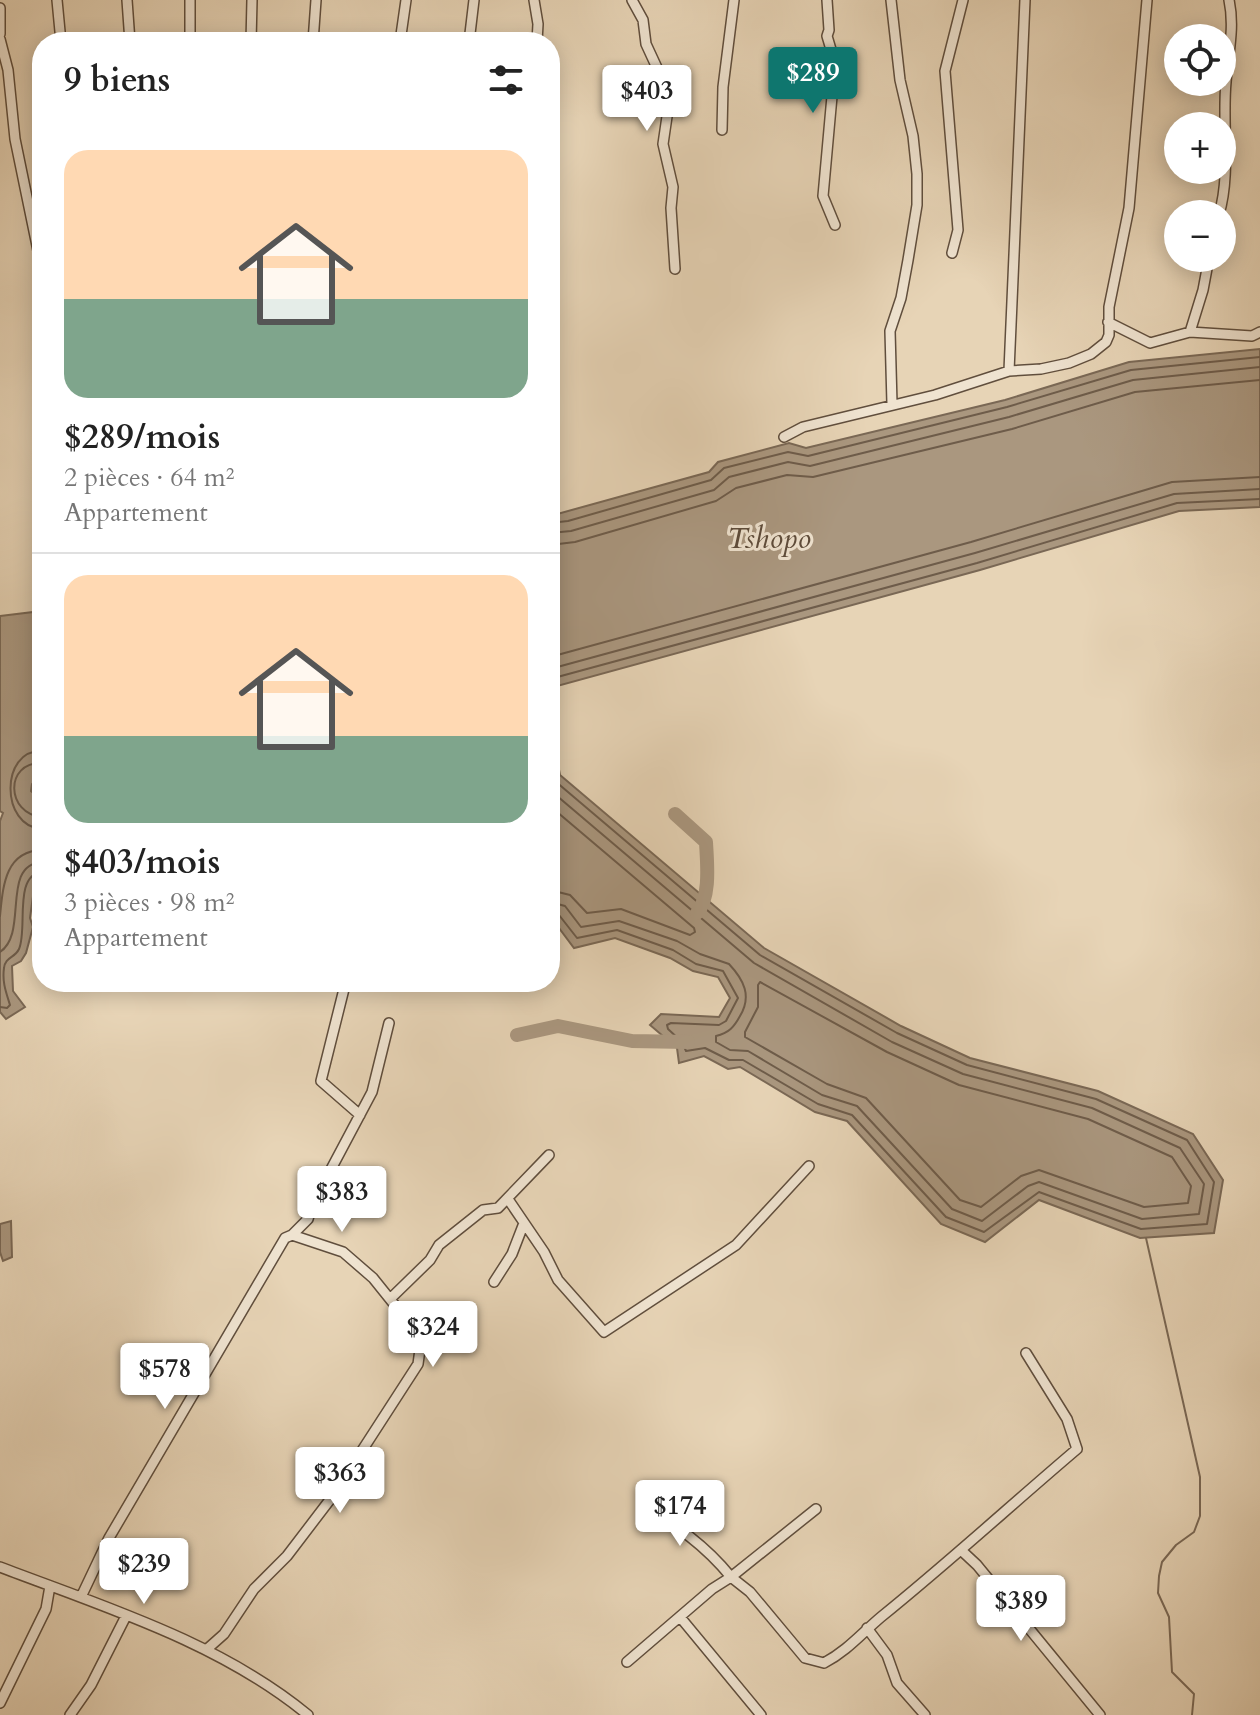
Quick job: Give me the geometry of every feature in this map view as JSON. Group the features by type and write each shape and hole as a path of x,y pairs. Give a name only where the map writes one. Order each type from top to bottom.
{"street":[{"path":"57,0 60,32"},
{"path":"127,0 129,32"},
{"path":"190,0 190,32"},
{"path":"251,32 252,0"},
{"path":"314,32 316,0"},
{"path":"401,32 406,0"},
{"path":"470,32 474,0"},
{"path":"534,0 538,32"},
{"path":"632,0 645,25 646,44 669,91 663,144 673,187 671,208 675,269"},
{"path":"722,130 723,87 734,0"},
{"path":"827,0 827,36 835,63 823,196 835,225"},
{"path":"891,0 900,80 913,136 917,174 917,205 908,260 901,298 890,331 892,404"},
{"path":"952,253 958,230 945,71 963,0"},
{"path":"1009,371 1025,0"},
{"path":"784,437 803,427 935,395 1009,371 1069,363 1091,354 1109,339 1108,322 1129,208 1147,0"},
{"path":"1221,200 1226,81 1231,43 1229,0"},
{"path":"0,8 0,37 8,70 15,139 32,221"},
{"path":"1190,332 1206,272"},
{"path":"1108,322 1150,343 1190,332 1252,336 1260,332"},
{"path":"343,992 321,1081 360,1115"},
{"path":"81,1597 109,1538 285,1238 308,1219 312,1205 372,1092 389,1023"},
{"path":"390,1299 430,1260 439,1245 483,1210 498,1208 549,1155"},
{"path":"508,1199 544,1252 558,1280 604,1332 736,1245 809,1166"},
{"path":"494,1282 512,1254 524,1223"},
{"path":"206,1650 224,1634 254,1589 287,1556 332,1497 418,1364 421,1342 414,1329 366,1271 343,1252 292,1235"},
{"path":"642,1505 683,1529 713,1555 731,1577 750,1592 805,1658 824,1663 842,1654 867,1628 962,1551 1077,1449 1067,1419 1026,1353"},
{"path":"627,1662 712,1589 816,1509"},
{"path":"962,1551 988,1577 1100,1715"},
{"path":"0,1567 81,1597 206,1650 236,1665 308,1715"},
{"path":"0,1703 46,1609 50,1586"},
{"path":"70,1715 91,1685 126,1616"},
{"path":"680,1617 761,1715"},
{"path":"867,1628 887,1655 897,1683 925,1715"}],"water":[{"name":"Tshopo","path":"1260,349 1260,507 1179,511 980,570 560,685 560,513 709,472 718,462 789,443 806,448 1005,400 1129,362"},
{"path":"32,612 32,931 26,953 21,961 12,966 13,991 25,1007 6,1019 0,1012 0,821 3,813 0,811 0,616"},
{"path":"560,775 764,948 901,1026 970,1058 1098,1091 1193,1134 1223,1180 1214,1233 1140,1238 1039,1200 985,1242 941,1224 847,1121 815,1112 740,1067 728,1069 704,1056 679,1063 677,1048 650,1025 661,1014 719,1017 730,998 718,977 693,971 670,958 615,938 574,948 560,929"},
{"path":"11,1221 12,1257 3,1261 0,1224"}],"waterway":[{"path":"675,814 706,842 706,889 697,913"},
{"path":"517,1035 558,1026 632,1041 688,1042"},
{"path":"1146,1238 1200,1477 1200,1516 1194,1532 1176,1545 1162,1562 1158,1593 1169,1617 1172,1672 1194,1694 1192,1715"}]}
